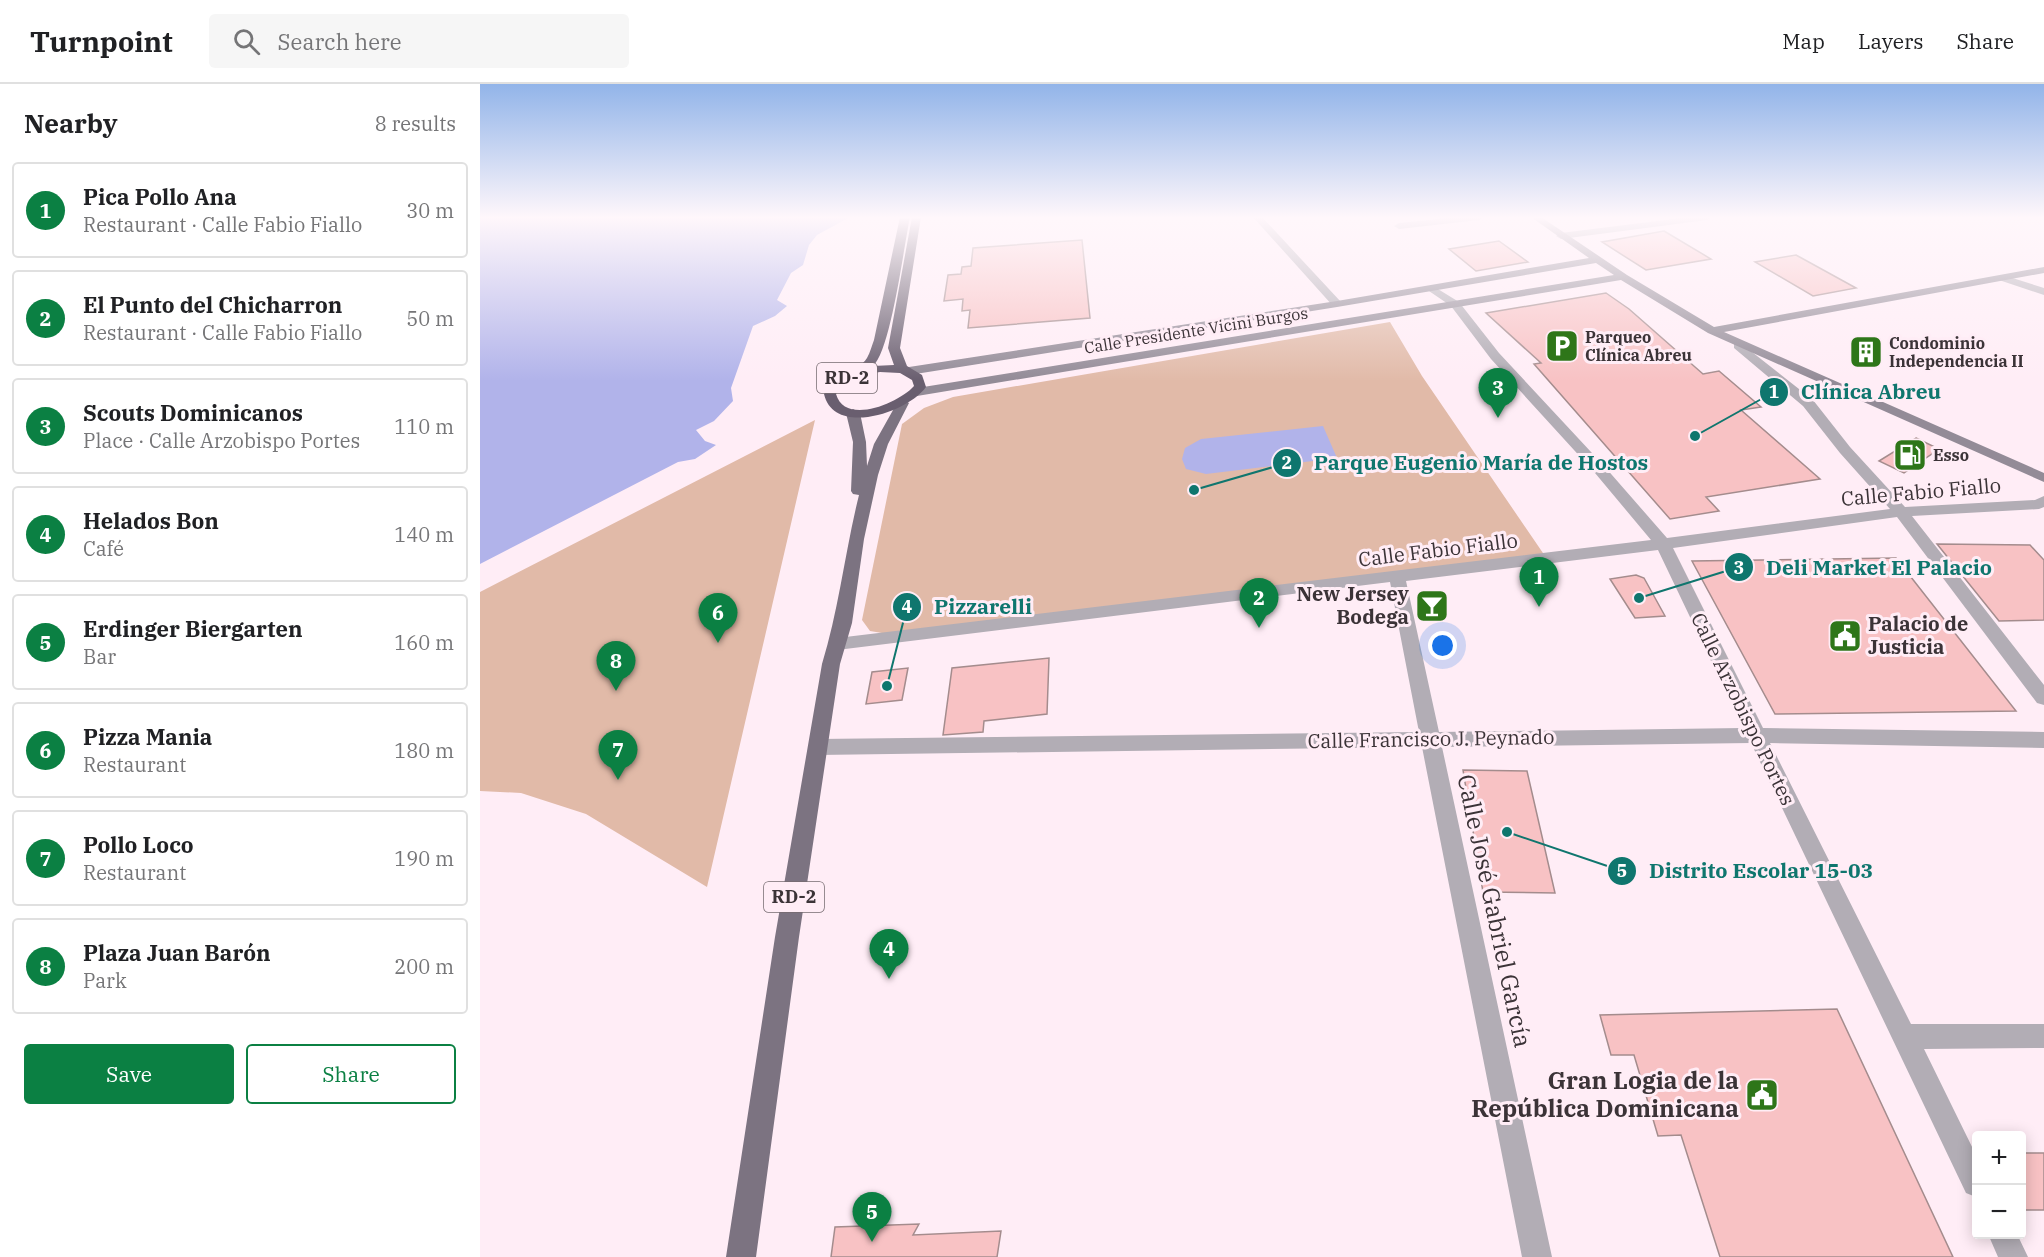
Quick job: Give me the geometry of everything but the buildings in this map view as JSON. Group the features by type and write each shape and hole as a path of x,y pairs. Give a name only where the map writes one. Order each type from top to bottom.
{"highway":[{"name":"RD-2","path":"856,374 880,368 906,370 915,374 920,382 917,392 903,403 873,412 853,413 837,408 830,399 830,393 839,383 856,374 872,360 880,340 893,272"},
{"name":"RD-2","path":"906,370 897,360 894,348 907,272"}],"main road":[{"name":"RD-2","path":"741,1257 785,949 831,664 871,474 880,444 903,403"},
{"name":"RD-2","path":"853,413 859,427 861,446 856,539"}],"street":[{"path":"1307,272 1337,304"},
{"name":"Calle Presidente Vicini Burgos","path":"906,370 1433,289 1531,272"},
{"path":"1615,272 1738,345 2044,478"},
{"path":"1712,331 2035,272"},
{"name":"Calle Presidente Vicini Burgos","path":"917,392 1623,277"},
{"path":"2003,278 2044,292"},
{"name":"Calle Arzobispo Portes","path":"1433,289 1455,304 1495,356 1600,470 1662,544 1972,1173"},
{"path":"1738,345 1808,403 1845,450 1901,512 2044,698"},
{"name":"Calle Fabio Fiallo","path":"837,644 1662,544 1901,512 2039,504 2044,500"},
{"name":"Calle José Gabriel García","path":"1397,576 1537,1257"},
{"name":"Calle Francisco J. Peynado","path":"818,747 1755,736 2044,740"},
{"path":"1906,1037 2044,1036"},
{"path":"2004,1239 2013,1257"}],"shaded area":[{"path":"1390,322 1422,376 1545,556 888,634 870,631 862,620 902,424 924,408 953,397"},
{"path":"815,420 707,887 586,814 521,793 480,791 480,592"}],"water":[{"path":"480,272 793,272 777,300 787,306 775,316 753,326 731,388 733,401 714,421 696,430 705,441 716,445 695,459 678,462 480,564"},
{"path":"1323,426 1337,458 1206,474 1186,469 1182,459 1185,448 1201,439"}],"place":[{"name":"Parqueo Clínica Abreu","path":"1562,346"},
{"name":"Condominio Independencia II","path":"1866,352"},
{"name":"Scouts Dominicanos","path":"1498,418"},
{"name":"Clínica Abreu","path":"1695,436"},
{"name":"Esso","path":"1910,455"},
{"name":"Parque Eugenio María de Hostos","path":"1194,490"},
{"name":"Deli Market El Palacio","path":"1639,598"},
{"name":"New Jersey Bodega","path":"1432,606"},
{"name":"Pica Pollo Ana","path":"1539,607"},
{"name":"El Punto del Chicharron","path":"1259,628"},
{"name":"Palacio de Justicia","path":"1845,636"},
{"name":"Pizza Mania","path":"718,643"},
{"name":"Pizzarelli","path":"887,686"},
{"name":"Plaza Juan Barón","path":"616,691"},
{"name":"Pollo Loco","path":"618,780"},
{"name":"Distrito Escolar 15-03","path":"1507,832"},
{"name":"Helados Bon","path":"889,979"},
{"name":"Gran Logia de la República Dominicana","path":"1762,1095"},
{"name":"Erdinger Biergarten","path":"872,1242"}]}
